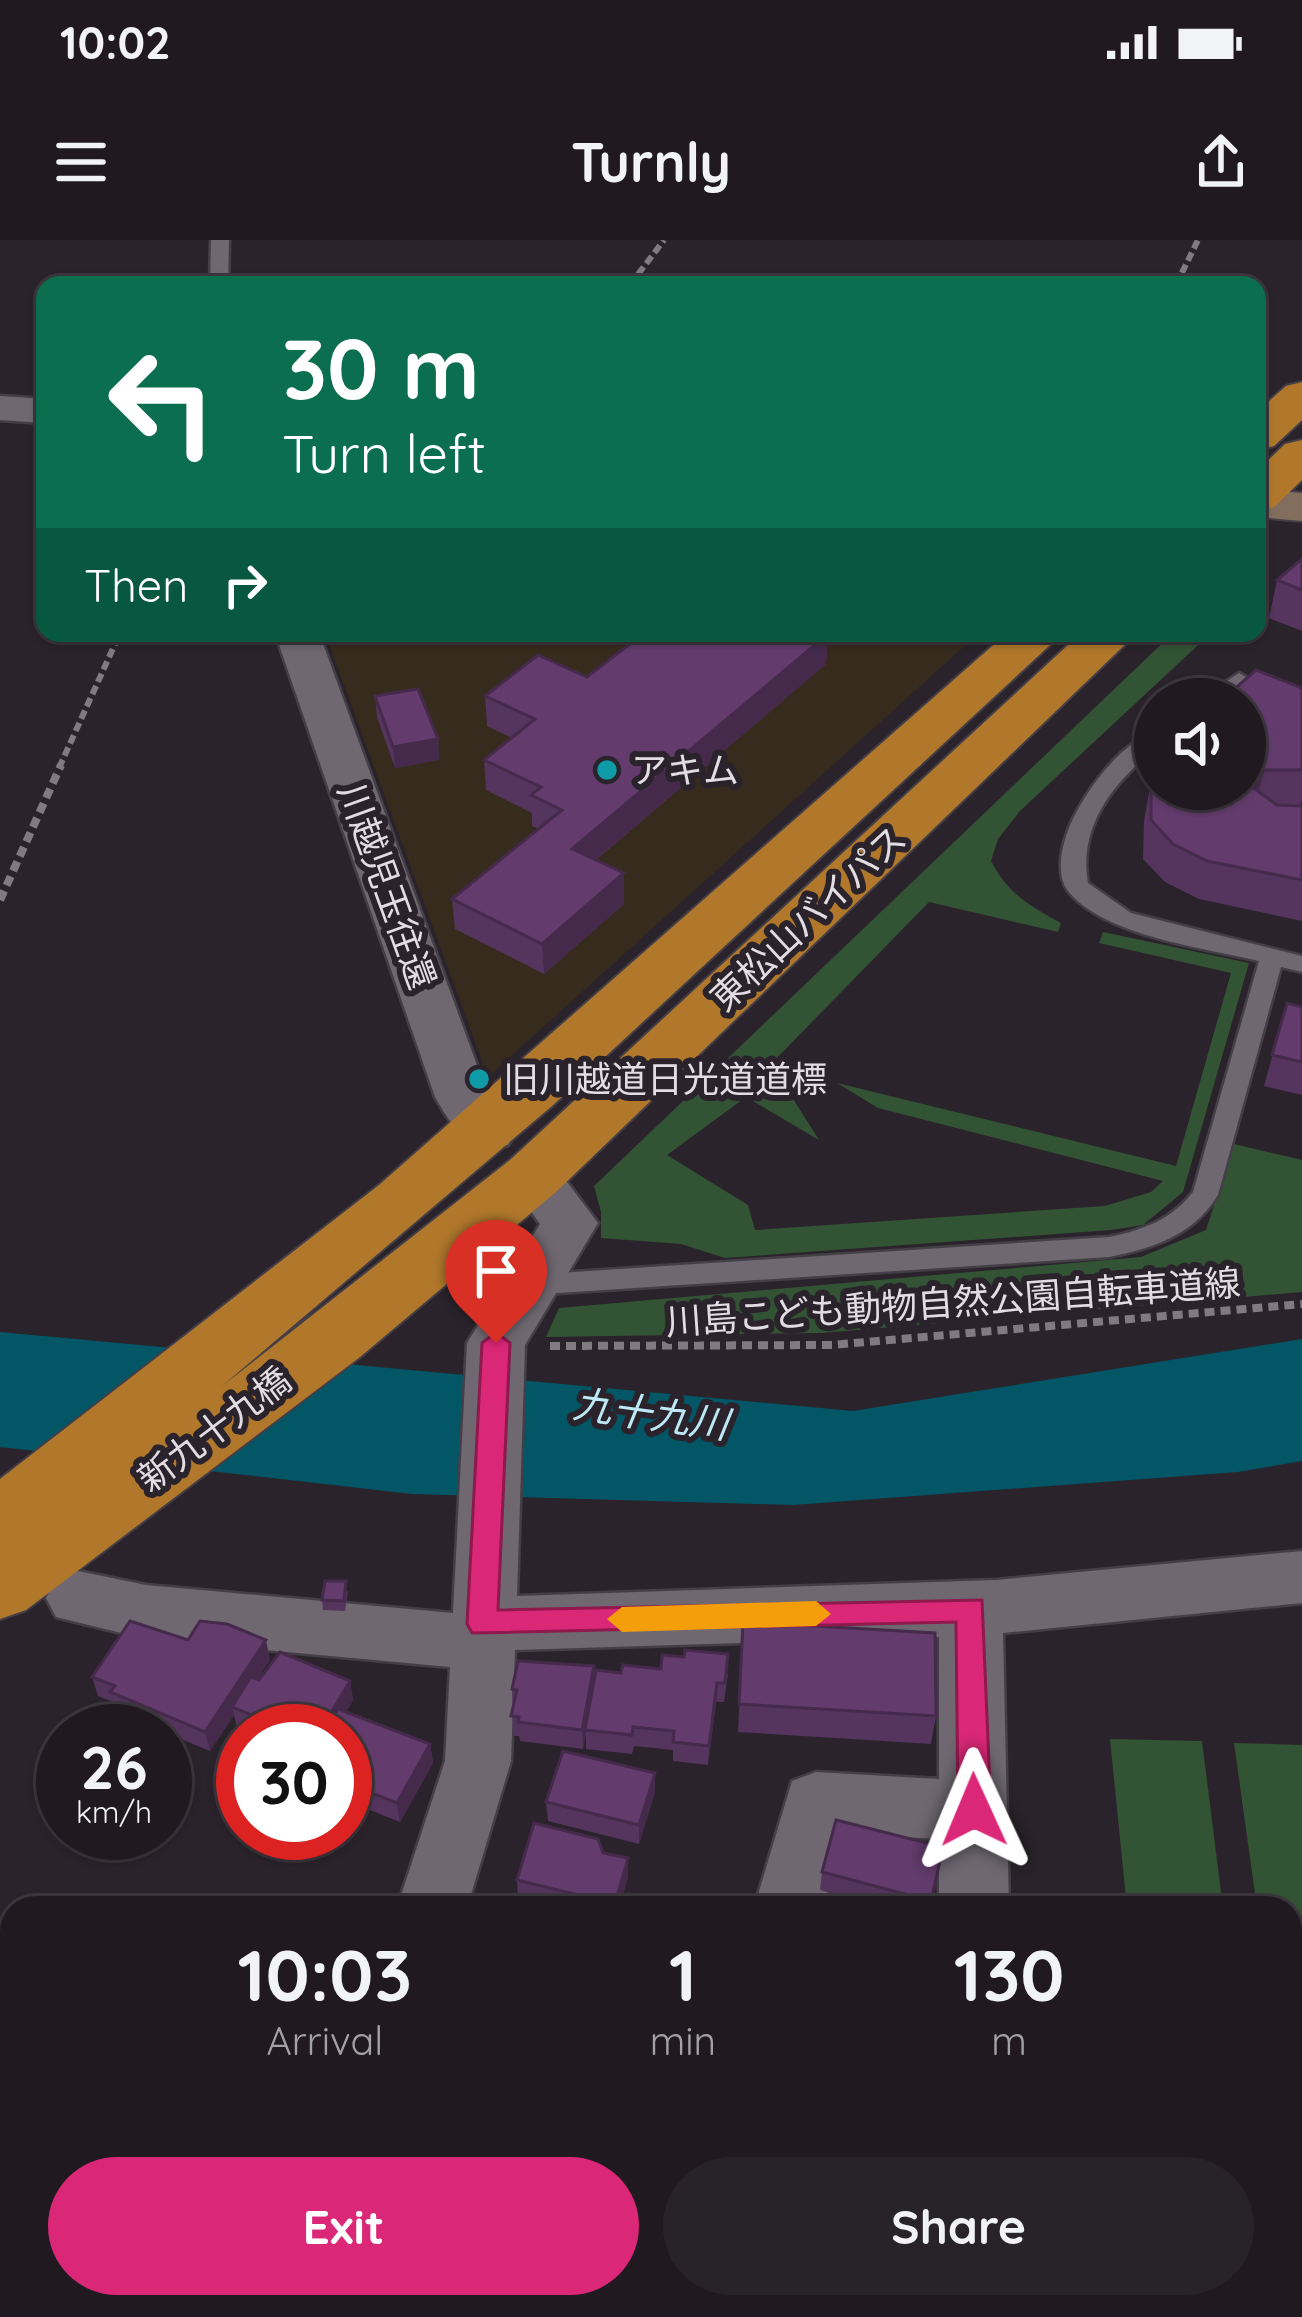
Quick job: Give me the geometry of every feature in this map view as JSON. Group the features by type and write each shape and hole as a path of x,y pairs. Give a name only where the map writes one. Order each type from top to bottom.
{"highway":[{"path":"1266,428 1302,396"},
{"path":"1266,491 1302,454"},
{"name":"東松山バイパス","path":"257,1325 490,1131 1027,642"},
{"name":"東松山バイパス","path":"336,1339 541,1186 1103,642"},
{"name":"新九十九橋","path":"8,1513 257,1325"},
{"name":"新九十九橋","path":"0,1588 336,1339"}],"street":[{"path":"0,408 36,411"},
{"path":"1266,501 1302,507"},
{"name":"川越児玉往還","path":"300,642 461,1097 490,1131"},
{"path":"436,1896 478,1761 483,1633 515,1344 527,1285 570,1223 541,1186"},
{"path":"77,1598 265,1625 483,1633 971,1609 1197,1592 1302,1577"},
{"path":"971,1609 974,1896"},
{"path":"792,1896 816,1802 974,1810"}],"lane":[{"path":"219,276 220,240"},
{"path":"1134,754 1080,824 1070,854 1076,886 1123,919 1302,964"},
{"path":"527,1285 1108,1247 1154,1238 1188,1219 1205,1196 1272,957"}],"path":[{"path":"637,276 664,240"},
{"path":"1180,276 1198,240"},
{"path":"0,900 116,642"},
{"name":"川島こども動物自然公園自転車道線","path":"515,1344 642,1351 799,1348 1302,1304"}],"shaded area":[{"path":"328,642 969,642 488,1077"}],"green space":[{"path":"1164,642 1201,642 1163,678 1134,678 1134,705 1020,811 998,839 991,861 998,872 1021,898 1061,923 1058,932 929,902 771,1064 819,1140 746,1097 667,1155 748,1205 755,1230 1105,1206 1151,1192 1163,1181 878,1108 837,1083 1176,1166 1231,973 1099,943 1103,932 1249,963 1183,1192 1143,1225 1111,1230 725,1258 681,1244 601,1238 594,1186"},
{"path":"1234,1144 1302,1160 1302,1292 822,1333 546,1337 559,1308 1141,1257 1206,1230"},
{"path":"1110,1739 1202,1741 1221,1896 1126,1896"},
{"path":"1234,1743 1302,1745 1302,1896 1255,1896"}],"water":[{"name":"九十九川","path":"0,1332 853,1411 1302,1339 1302,1461 1238,1472 793,1505 412,1494 0,1447"}],"building":[{"path":"1302,559 1302,590 1277,580"},
{"name":"アキム","path":"632,642 818,642 572,849 624,873 542,944 452,899 562,810 531,795 541,787 484,760 535,719 485,696 538,655 587,677"},
{"path":"1256,670 1302,688 1302,770 1266,770 1266,678 1247,678"},
{"path":"418,689 438,739 393,747 375,696"},
{"path":"1266,797 1277,805 1302,806 1302,880 1207,861 1173,844 1151,820 1151,810 1266,810"},
{"path":"1287,1003 1302,1007 1302,1062 1272,1055"},
{"path":"325,1581 346,1581 344,1601 322,1600"},
{"path":"130,1621 188,1640 200,1621 227,1624 266,1640 224,1704 216,1704 216,1715 205,1732 192,1727 192,1704 138,1704 110,1692 115,1686 92,1677"},
{"path":"743,1622 935,1633 936,1716 739,1704"},
{"path":"685,1650 728,1654 725,1683 717,1683 709,1746 673,1742 674,1731 633,1727 632,1735 585,1730 596,1670 621,1673 623,1665 661,1669 662,1655 684,1657"},
{"path":"280,1652 350,1681 336,1704 234,1704 251,1677 259,1680"},
{"path":"518,1661 594,1666 582,1730 518,1722 519,1717 511,1716"},
{"path":"372,1722 430,1744 397,1803 372,1793"},
{"path":"563,1751 655,1773 639,1825 546,1802"},
{"path":"836,1820 943,1847 932,1896 912,1896 822,1872"},
{"path":"534,1823 598,1839 603,1853 628,1858 617,1896 582,1896 517,1880"}],"slow traffic":[{"path":"622,1619 816,1614"}],"place":[{"name":"アキム","path":"607,770"},
{"name":"旧川越道日光道道標","path":"479,1079"}],"route":[{"path":"496,1343 482,1624 971,1609 974,1810"}]}
